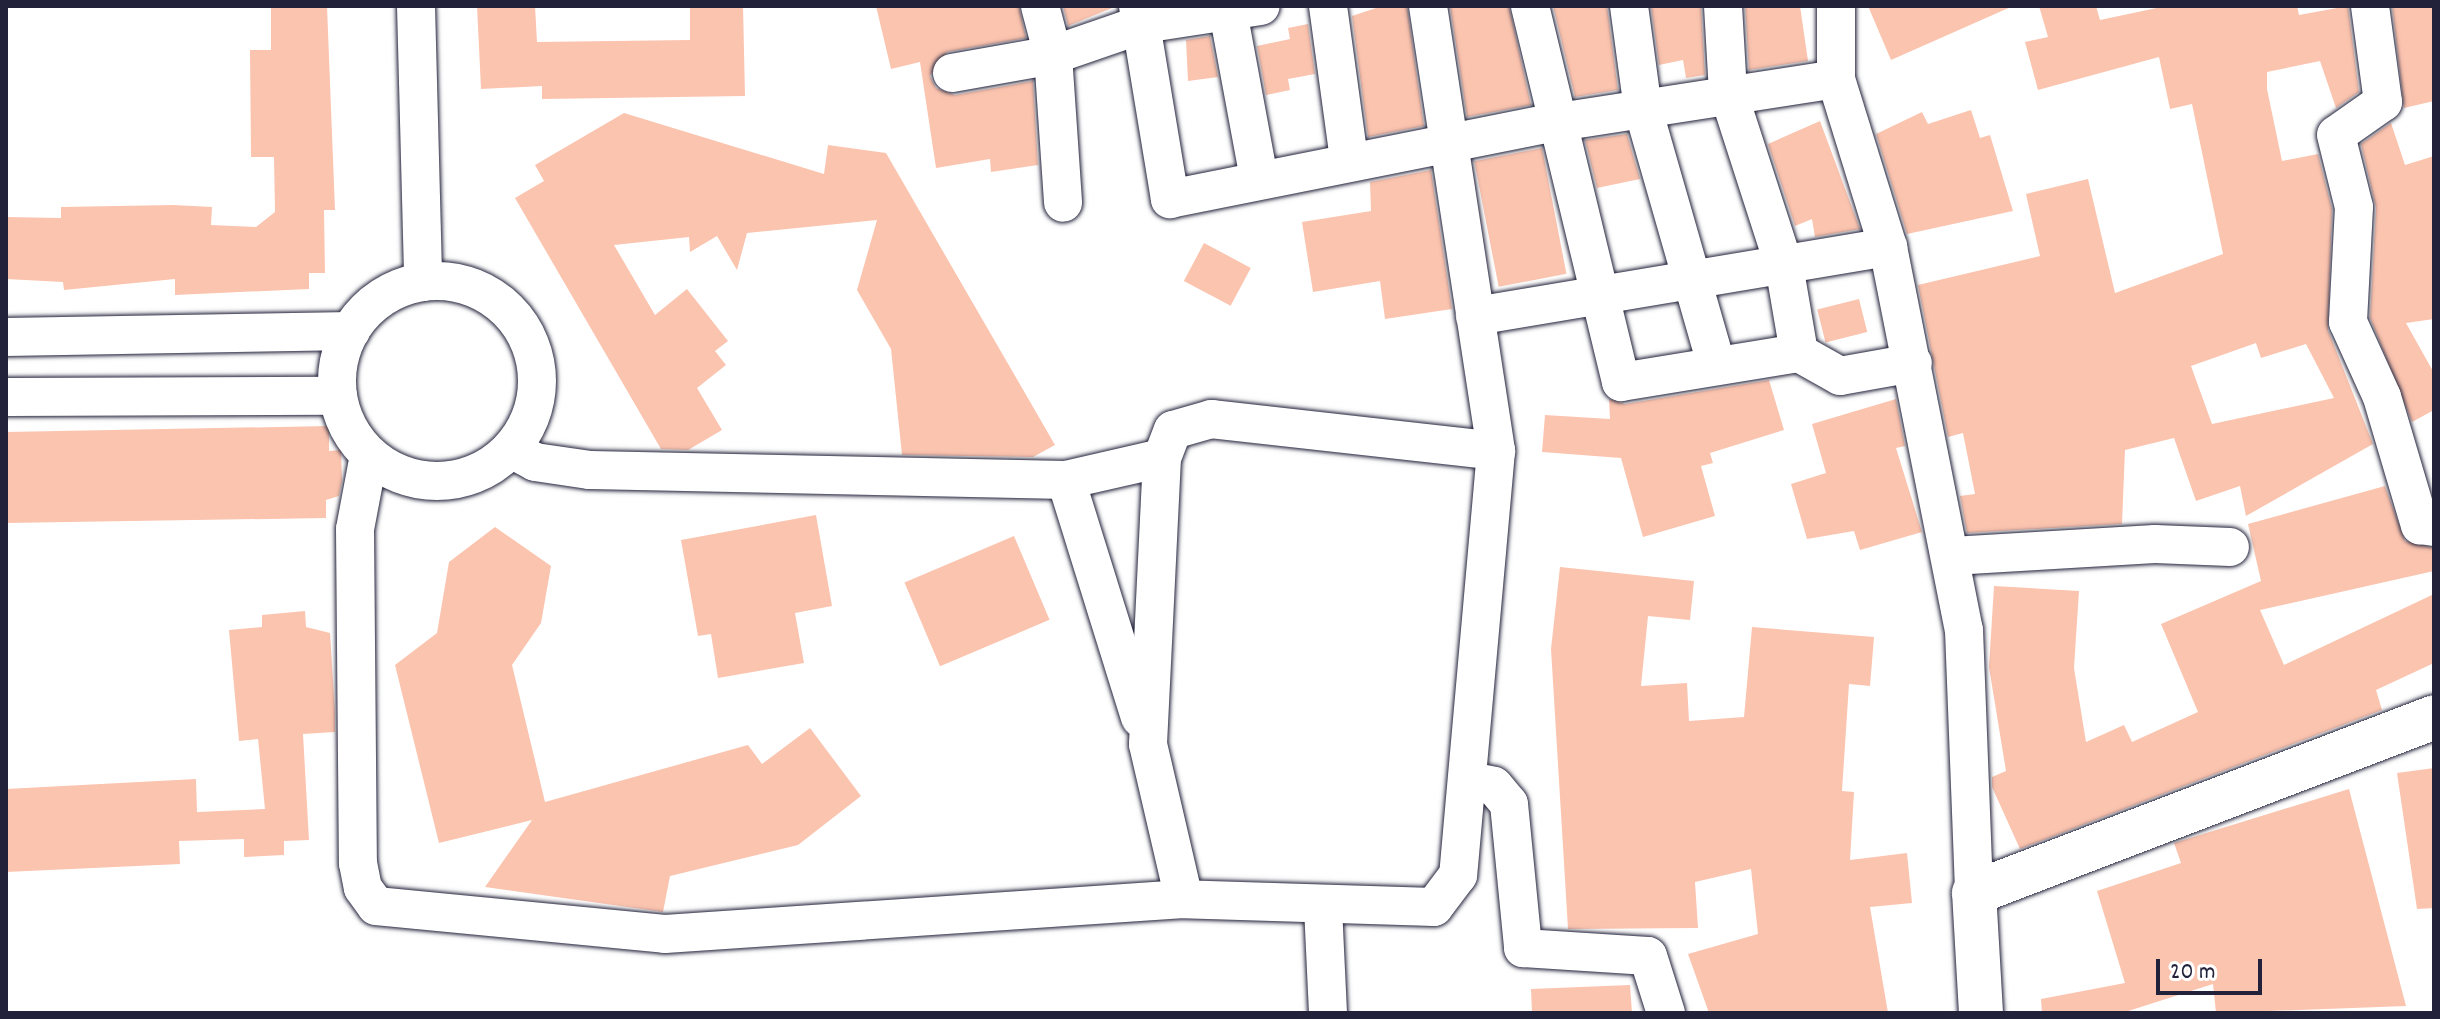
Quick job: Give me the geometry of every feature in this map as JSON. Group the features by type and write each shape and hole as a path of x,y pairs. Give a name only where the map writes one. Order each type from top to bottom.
{"street":[{"path":"416,6 423,282"},
{"path":"1040,6 1053,55 1063,203"},
{"path":"1328,6 1349,160"},
{"path":"369,455 355,529 358,863 363,888 376,906 665,934 1184,899 1323,907 1434,907 1446,898 1463,856 1496,451 1475,316 1455,142 1428,6"},
{"path":"1530,6 1552,123 1605,296 1621,382 1716,363 1799,353 1840,376 1913,363"},
{"path":"1629,6 1643,109 1697,280 1716,363"},
{"path":"1723,6 1728,92 1784,265 1799,353"},
{"path":"1836,6 1836,79 1888,247 1952,556 1964,630 1981,1013"},
{"path":"2370,6 2383,102 2336,135 2354,207 2348,322 2382,397 2420,525 2434,527"},
{"path":"952,73 1053,55 1140,15 1239,8 1259,179"},
{"path":"1140,15 1170,199 1349,160 1552,123 1728,92 1836,79"},
{"path":"1475,316 1888,247"},
{"path":"423,282 487,294 521,325 537,388 511,449 452,480 408,476 369,455 338,396 351,331 381,299 423,282"},
{"path":"6,337 351,331"},
{"path":"6,397 338,396"},
{"path":"1148,744 1162,458 1173,430 1211,419 1496,451"},
{"path":"511,449 535,462 590,470 1066,480 1162,458"},
{"path":"1066,480 1148,744 1184,899"},
{"path":"1952,556 2155,544 2230,547"},
{"path":"1974,893 2434,717"},
{"path":"1469,781 1494,786 1509,804 1523,948 1648,956 1666,1013"},
{"path":"1323,907 1328,1013"}],"building":[{"path":"271,6 327,6 335,210 324,210 325,273 309,273 309,289 175,295 175,279 64,290 63,282 6,279 6,217 61,218 61,207 173,205 212,207 211,225 256,227 275,212 274,157 251,157 250,50 271,50"},
{"path":"477,6 535,6 537,42 690,40 690,6 743,6 745,96 542,99 542,86 481,89"},
{"path":"876,6 1019,6 1026,38 947,52 930,76 936,88 955,95 1033,81 1038,165 991,172 990,159 936,168 920,62 891,69"},
{"path":"1063,6 1117,6 1068,26"},
{"path":"1382,6 1407,6 1424,126 1368,137 1352,16"},
{"path":"1450,6 1509,6 1531,105 1467,117"},
{"path":"1553,6 1607,6 1618,90 1575,97"},
{"path":"1651,6 1701,6 1705,75 1686,78 1683,60 1659,65"},
{"path":"1745,6 1800,6 1808,61 1749,70"},
{"path":"1868,6 2013,6 1891,60"},
{"path":"2039,6 2096,6 2100,20 2166,6 2297,6 2299,15 2348,6 2359,92 2336,108 2320,61 2267,72 2267,89 2282,161 2318,154 2332,209 2328,330 2373,444 2246,516 2240,486 2196,501 2174,438 2125,450 2122,524 1967,533 1960,496 1975,494 1963,433 1948,437 1918,285 2040,256 2026,194 2088,179 2115,293 2223,254 2192,104 2170,109 2159,57 2038,90 2025,42 2048,37","holes":["2256,343 2261,358 2306,344 2334,398 2212,424 2191,366"]},
{"path":"2392,6 2434,6 2434,101 2404,108"},
{"path":"1308,24 1315,74 1288,79 1290,90 1266,95 1257,46 1290,39 1288,28"},
{"path":"1210,36 1218,77 1188,81 1186,40"},
{"path":"1971,110 1980,138 1990,135 2013,211 1907,234 1876,134 1922,112 1928,124"},
{"path":"624,113 824,174 828,145 886,153 1055,445 1033,457 902,455 891,349 857,290 877,220 747,233 737,270 717,236 690,252 689,237 614,245 655,315 687,289 728,341 715,351 726,365 697,388 722,430 688,450 661,449 515,198 544,181 535,165"},
{"path":"1820,121 1860,229 1815,237 1812,219 1795,226 1768,144"},
{"path":"2391,123 2405,165 2434,156 2434,319 2406,323 2434,373 2434,410 2412,422 2370,318 2376,208 2361,144"},
{"path":"1627,134 1640,179 1597,188 1585,140"},
{"path":"1542,148 1566,274 1499,287 1474,161"},
{"path":"1431,170 1452,309 1385,319 1380,281 1313,292 1302,222 1371,211 1370,182"},
{"path":"1204,243 1251,268 1231,306 1184,281"},
{"path":"1859,299 1867,332 1826,342 1817,309"},
{"path":"1769,380 1784,430 1710,453 1713,463 1701,466 1715,516 1643,537 1621,458 1542,452 1545,415 1610,419 1609,399 1625,404"},
{"path":"1896,399 1905,446 1896,448 1922,532 1860,550 1854,531 1807,539 1791,484 1826,473 1812,424"},
{"path":"329,426 329,451 341,450 342,481 339,496 326,500 326,518 6,523 6,432"},
{"path":"2385,486 2405,541 2434,548 2434,571 2260,610 2284,665 2434,594 2434,663 2376,690 2382,710 2020,849 1992,787 1992,777 2006,771 1989,667 1994,586 2079,591 2074,668 2086,742 2124,725 2132,742 2198,712 2161,624 2261,581 2248,524"},
{"path":"816,515 832,606 795,613 804,663 718,678 711,634 698,636 681,540"},
{"path":"495,527 551,566 541,623 512,665 545,802 748,745 762,764 810,728 861,796 798,845 670,876 663,912 485,887 532,820 439,843 395,665 437,633 449,562"},
{"path":"1014,536 1050,620 940,666 904,582"},
{"path":"1560,567 1694,581 1690,620 1648,616 1641,686 1687,683 1689,721 1744,717 1752,627 1874,637 1870,686 1849,684 1842,791 1854,792 1850,860 1907,853 1912,903 1870,907 1888,1013 1709,1013 1688,954 1758,934 1751,869 1695,882 1698,928 1568,929 1551,649"},
{"path":"305,611 306,627 330,633 335,712 335,732 303,734 309,840 284,841 284,855 244,857 244,839 179,841 180,864 6,872 6,789 196,779 197,812 265,809 258,739 239,741 229,630 262,627 262,615"},
{"path":"2434,768 2434,908 2417,909 2397,773"},
{"path":"2349,789 2406,1006 2216,1013 2213,984 2122,1013 2042,1013 2041,999 2125,983 2097,891 2181,863 2174,843"},
{"path":"1630,985 1632,1013 1532,1013 1531,989"}]}
